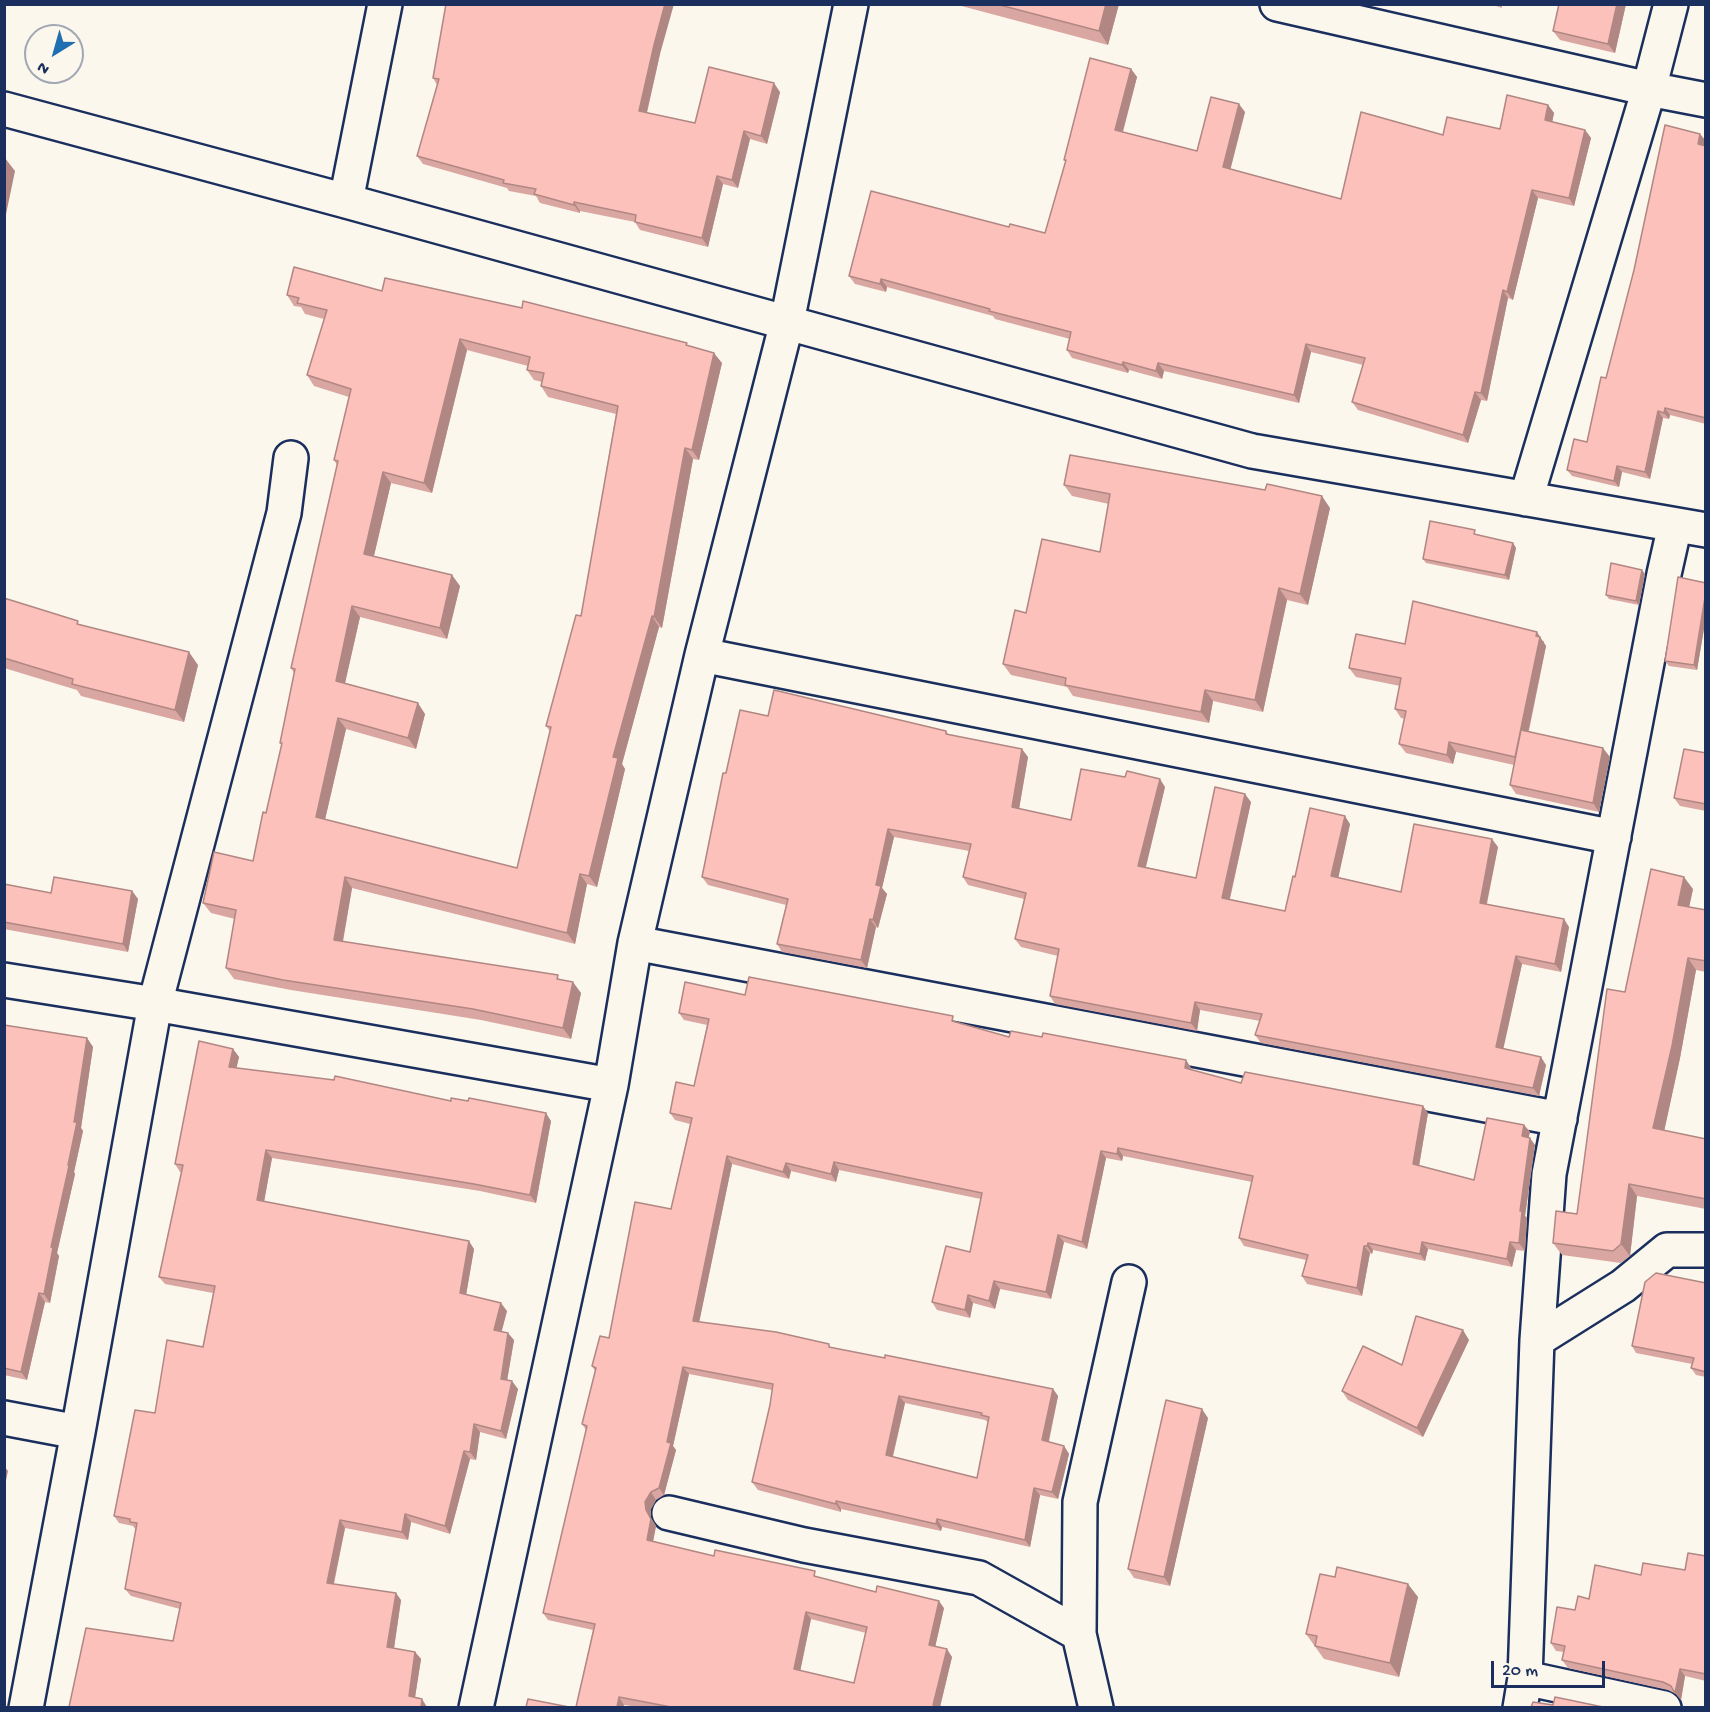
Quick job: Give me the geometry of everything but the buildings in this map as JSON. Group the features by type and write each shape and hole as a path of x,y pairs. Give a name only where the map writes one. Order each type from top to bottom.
{"street":[{"path":"346,201 385,4"},
{"path":"476,1707 611,1085 635,943 702,655 787,322 852,4"},
{"path":"1277,4 1706,100"},
{"path":"1526,499 1649,89 1671,4"},
{"path":"4,109 1252,451 1690,528 1614,837 1549,1174 1537,1340 1523,1693 1664,1707"},
{"path":"26,1707 155,1004 284,513 291,458"},
{"path":"702,655 1614,837"},
{"path":"635,943 1560,1119"},
{"path":"4,980 155,1004 611,1085"},
{"path":"1537,1340 1623,1286 1667,1250 1706,1250"},
{"path":"1096,1707 1079,1634 1080,1502 1129,1282"},
{"path":"4,1418 78,1432"},
{"path":"669,1514 804,1545 979,1578 1079,1634"}]}
